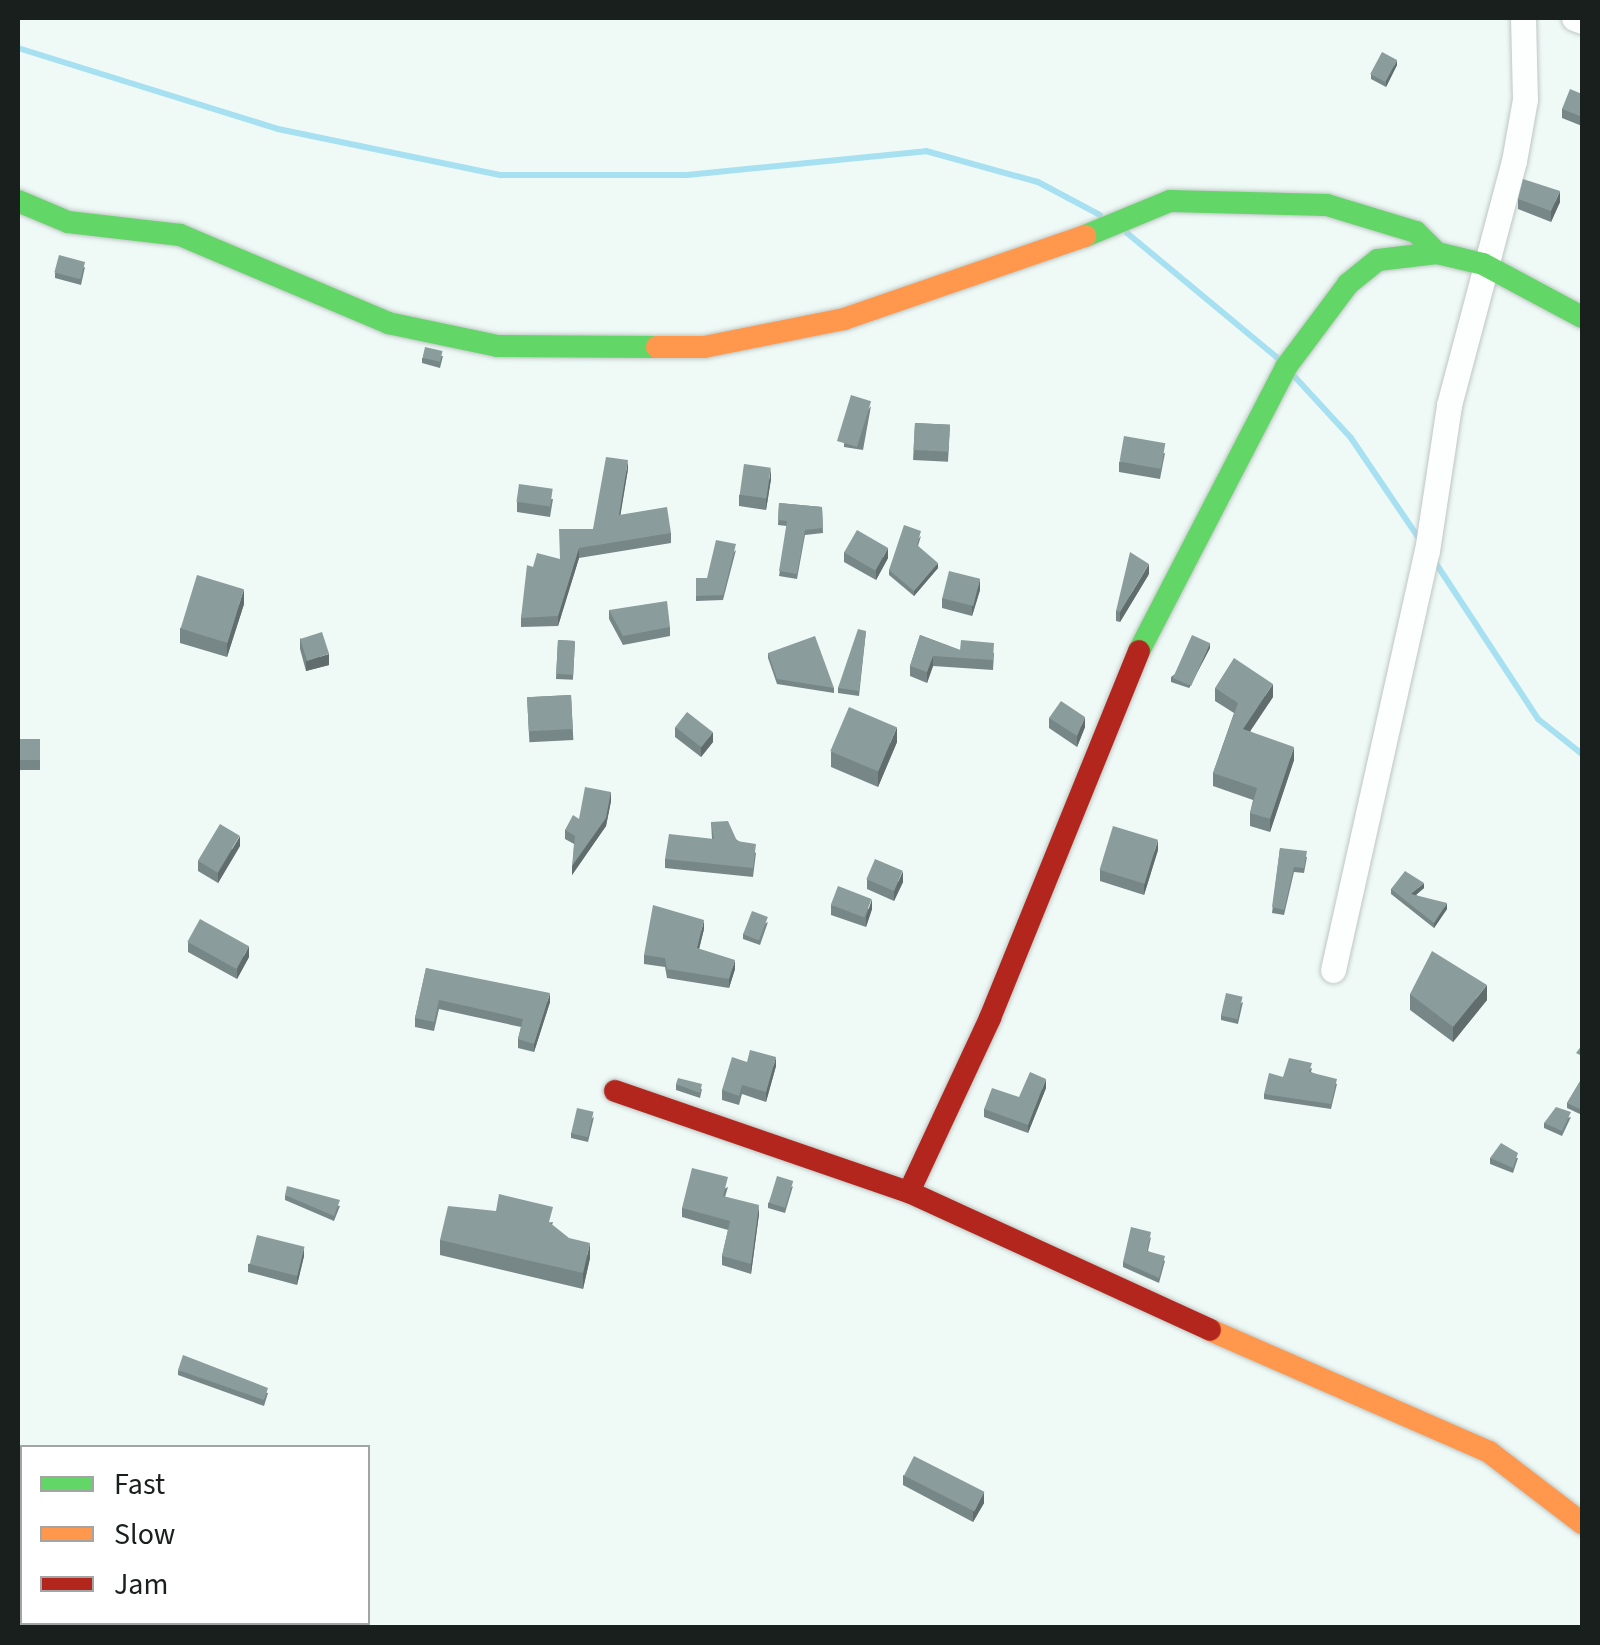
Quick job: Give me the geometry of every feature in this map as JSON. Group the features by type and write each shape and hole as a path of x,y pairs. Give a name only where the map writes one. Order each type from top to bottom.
{"street":[{"path":"1333,970 1428,550 1449,405 1525,99 1523,18"},
{"path":"1574,18 1582,21"},
{"path":"18,201 68,222 180,235 388,323 498,346 704,347 844,319 1074,241 1170,200 1327,204 1416,232 1437,254"},
{"path":"909,1192 990,1018 1156,609 1286,367 1348,284 1378,260 1437,254 1483,264 1582,318"},
{"path":"615,1092 909,1192 1394,1415 1489,1452 1582,1523"}],"building":[{"path":"1382,52 1397,60 1385,82 1370,74"},
{"path":"1570,89 1582,94 1582,117 1562,109"},
{"path":"1523,179 1560,191 1551,211 1518,199"},
{"path":"59,255 85,262 80,279 54,272"},
{"path":"425,347 443,351 440,362 423,358"},
{"path":"851,395 871,401 857,447 837,441"},
{"path":"915,423 950,425 949,452 914,450"},
{"path":"1124,436 1165,443 1161,469 1119,462"},
{"path":"606,457 628,460 619,515 667,507 671,533 579,548 558,616 521,618 527,565 533,567 537,553 560,559 559,529 593,529"},
{"path":"744,464 771,468 766,498 740,495"},
{"path":"519,484 553,489 550,507 516,502"},
{"path":"779,503 822,507 823,528 805,530 797,574 779,571 787,521 778,520"},
{"path":"904,525 921,531 917,545 938,563 914,591 889,570"},
{"path":"857,530 888,548 875,571 844,553"},
{"path":"716,540 736,544 723,595 696,596 696,578 707,578"},
{"path":"1130,552 1149,564 1120,612 1116,611"},
{"path":"949,571 980,579 973,606 942,598"},
{"path":"197,575 244,589 227,643 181,629"},
{"path":"667,601 670,627 623,636 609,610"},
{"path":"858,629 866,631 859,691 838,688"},
{"path":"322,632 329,654 307,661 300,639"},
{"path":"920,635 960,650 961,640 994,643 993,660 933,656 927,672 910,666"},
{"path":"1192,635 1210,643 1191,686 1173,678"},
{"path":"815,636 834,688 777,679 768,653"},
{"path":"558,640 575,641 573,675 556,674"},
{"path":"1234,658 1273,684 1243,729 1294,747 1270,819 1250,813 1257,788 1213,773 1238,703 1215,688"},
{"path":"571,695 573,729 529,731 527,697"},
{"path":"1061,701 1085,717 1077,736 1049,718"},
{"path":"849,707 897,727 878,772 830,751"},
{"path":"687,712 713,732 701,747 675,727"},
{"path":"18,739 40,739 40,760 18,760"},
{"path":"585,787 611,792 606,818 572,866 575,836 565,830 573,815 579,819"},
{"path":"728,821 737,841 756,844 753,868 665,859 669,834 714,839 711,822"},
{"path":"220,824 240,836 218,873 198,861"},
{"path":"1113,826 1158,840 1144,884 1100,870"},
{"path":"1280,848 1307,851 1304,868 1294,867 1284,910 1272,907"},
{"path":"875,859 903,871 894,891 866,879"},
{"path":"1405,871 1424,883 1411,894 1447,903 1434,923 1391,889"},
{"path":"838,886 872,899 864,918 831,905"},
{"path":"653,905 704,920 697,948 735,960 729,979 667,969 665,958 644,955"},
{"path":"752,911 768,917 759,940 743,934"},
{"path":"200,919 249,946 236,969 187,942"},
{"path":"1432,951 1487,985 1453,1027 1410,994"},
{"path":"426,968 550,993 534,1044 518,1039 523,1019 439,1000 434,1022 415,1018"},
{"path":"1226,993 1243,997 1237,1019 1221,1015"},
{"path":"750,1050 776,1057 766,1092 742,1085 739,1096 722,1090 732,1057 747,1062"},
{"path":"1289,1058 1312,1063 1309,1072 1337,1079 1331,1104 1264,1094 1269,1073 1283,1077"},
{"path":"1030,1072 1046,1079 1028,1125 984,1109 992,1088 1019,1097"},
{"path":"678,1078 702,1084 700,1093 676,1084"},
{"path":"1582,1078 1582,1110 1567,1103"},
{"path":"1556,1107 1571,1112 1562,1131 1544,1123"},
{"path":"577,1108 594,1112 588,1137 571,1133"},
{"path":"1501,1143 1518,1153 1513,1168 1490,1158"},
{"path":"692,1168 728,1177 723,1196 759,1205 751,1264 722,1256 730,1221 682,1208"},
{"path":"777,1176 793,1181 785,1208 769,1203"},
{"path":"287,1186 340,1200 334,1216 285,1195"},
{"path":"499,1194 553,1207 549,1222 569,1238 590,1243 583,1273 440,1240 448,1206 496,1211"},
{"path":"1131,1227 1151,1232 1147,1251 1165,1256 1159,1278 1123,1262"},
{"path":"257,1235 305,1247 297,1276 250,1264"},
{"path":"183,1355 268,1388 264,1400 178,1370"},
{"path":"914,1456 984,1492 974,1511 904,1476"}],"waterway":[{"path":"18,48 278,129 501,175 687,175 926,151 1038,182 1100,215"},
{"path":"1127,233 1279,359"},
{"path":"1294,376 1351,438 1420,540"},
{"path":"1433,559 1538,719 1582,754"}],"traffic: fast":[{"path":"18,201 68,222 180,235 388,323 498,346 657,347"},
{"path":"1085,236 1170,201 1327,205 1416,232 1437,253"},
{"path":"1139,651 1286,367 1348,284 1378,260 1437,253 1483,264 1582,317"}],"traffic: slow":[{"path":"657,347 704,347 844,319 1085,236"},
{"path":"1210,1330 1489,1452 1582,1523"}],"traffic: jam":[{"path":"909,1192 990,1018 1139,651"},
{"path":"615,1091 909,1192 1210,1330"}]}
